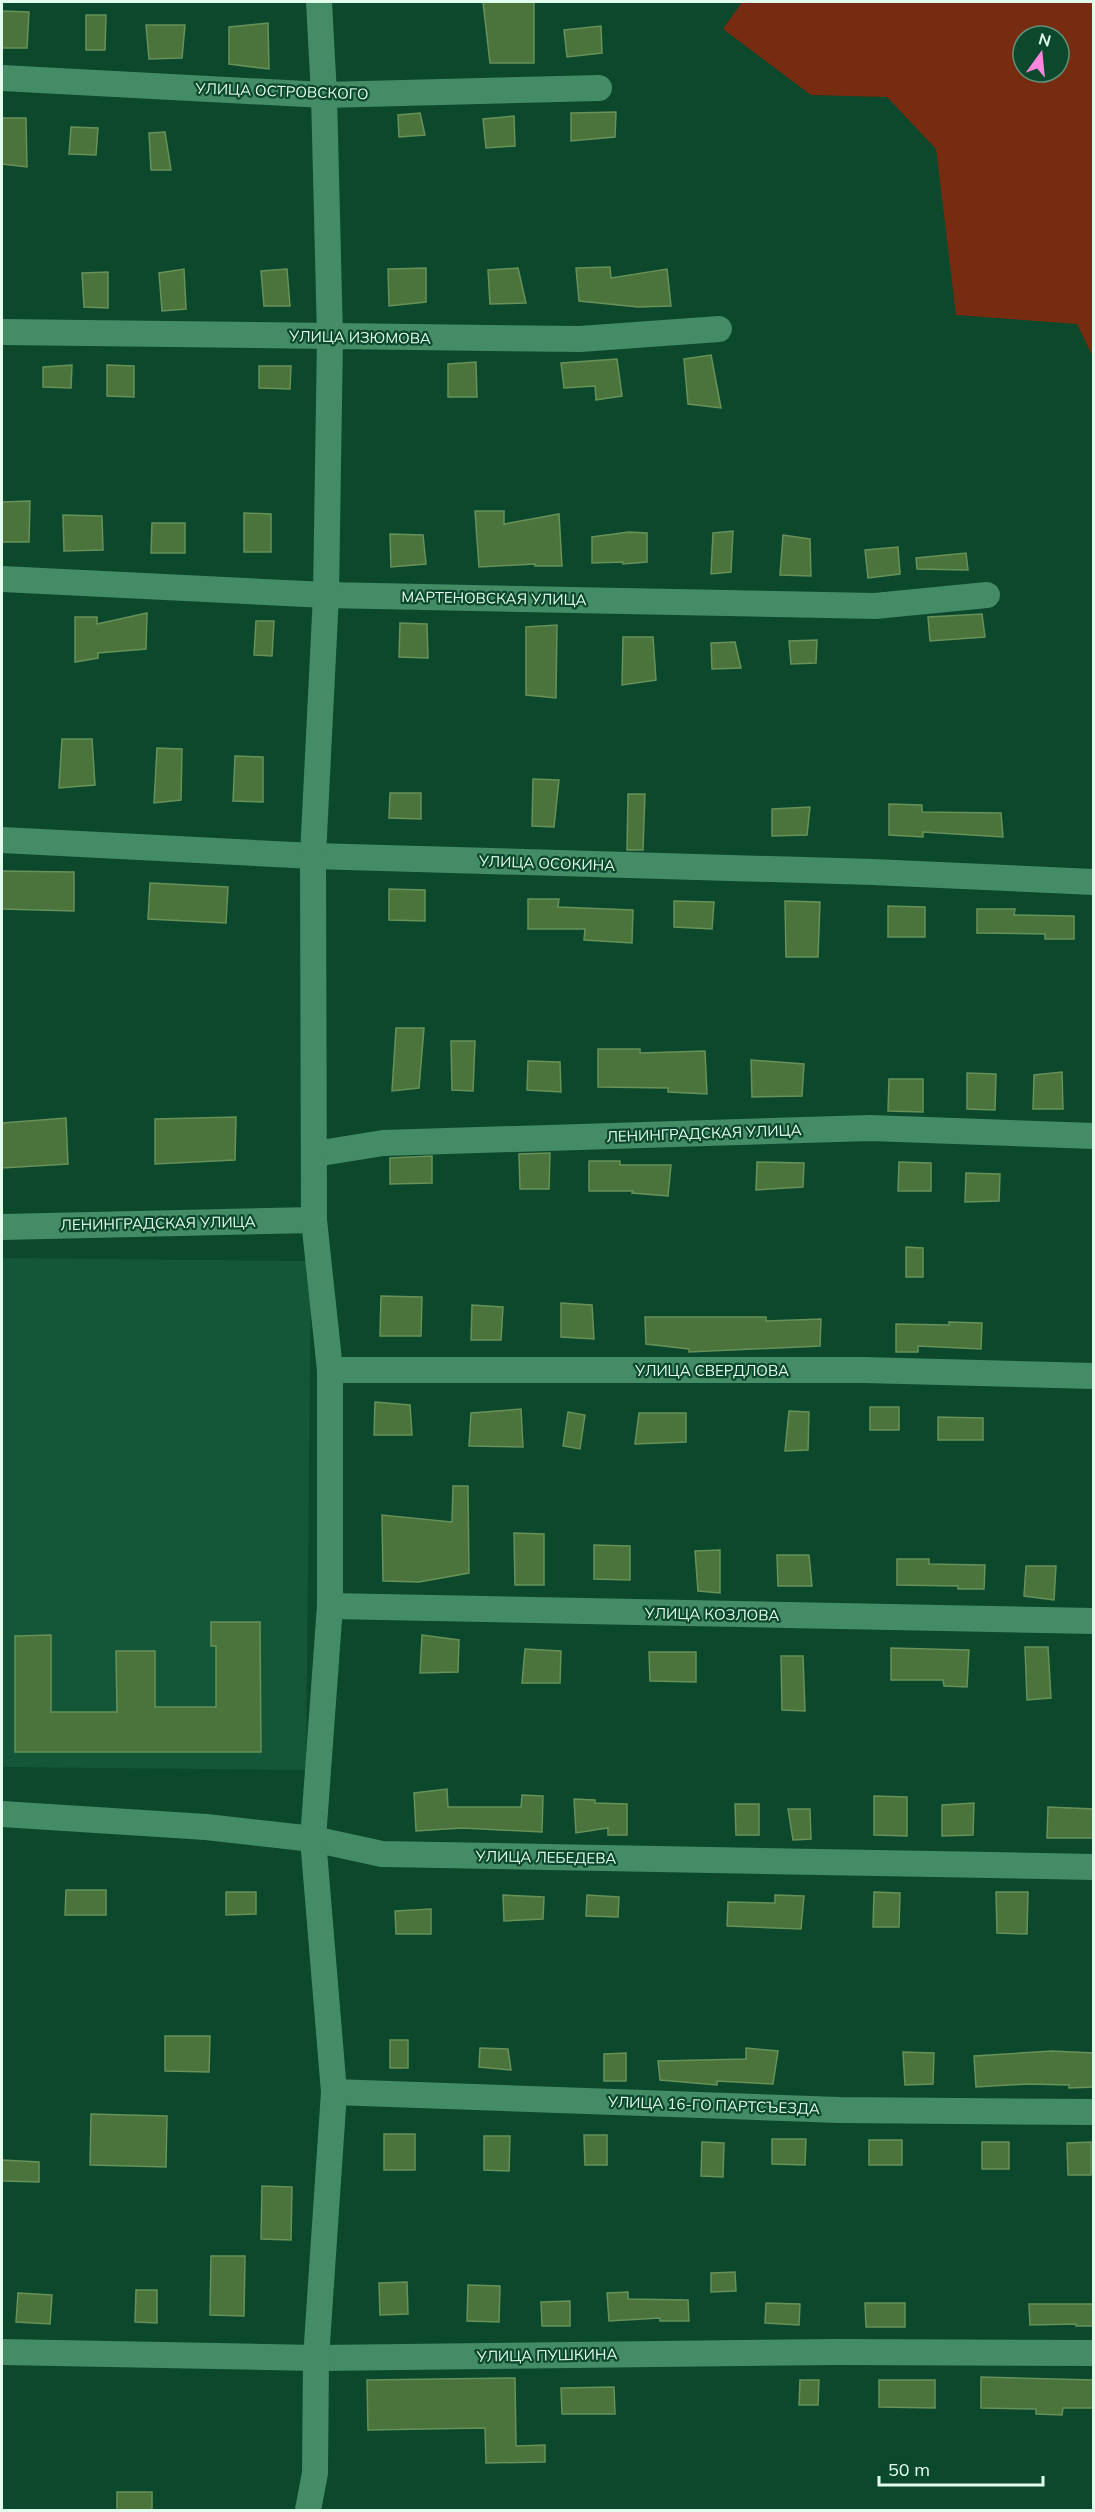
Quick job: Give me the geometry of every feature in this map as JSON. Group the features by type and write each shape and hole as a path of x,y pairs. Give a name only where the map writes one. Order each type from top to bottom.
{"street":[{"path":"308,2511 315,2473 316,2358 334,2092 313,1839 330,1606 330,1370 314,1220 313,856 326,595 330,337 324,95 319,2"},
{"name":"УЛИЦА ОСТРОВСКОГО","path":"2,78 324,95 599,88"},
{"name":"УЛИЦА ИЗЮМОВА","path":"2,332 580,339 719,329"},
{"name":"МАРТЕНОВСКАЯ УЛИЦА","path":"2,579 326,595 875,606 987,595"},
{"name":"УЛИЦА ОСОКИНА","path":"2,840 313,856 873,872 1094,882"},
{"name":"ЛЕНИНГРАДСКАЯ УЛИЦА","path":"315,1154 383,1143 870,1128 1094,1136"},
{"name":"ЛЕНИНГРАДСКАЯ УЛИЦА","path":"2,1227 314,1220"},
{"name":"УЛИЦА СВЕРДЛОВА","path":"330,1370 852,1370 1094,1376"},
{"name":"УЛИЦА КОЗЛОВА","path":"330,1606 1094,1621"},
{"name":"УЛИЦА ЛЕБЕДЕВА","path":"2,1814 206,1827 313,1839 382,1854 1094,1867"},
{"name":"УЛИЦА 16-ГО ПАРТСЪЕЗДА","path":"334,2092 839,2110 1094,2112"},
{"name":"УЛИЦА ПУШКИНА","path":"2,2352 316,2358 837,2352 1094,2353"}],"shaded area":[{"path":"742,2 1093,2 1093,357 1077,324 956,315 936,149 887,97 811,95 723,29"},
{"path":"2,1258 311,1261 306,1770 2,1767"}],"building":[{"path":"483,2 534,2 534,63 490,63"},
{"path":"2,11 29,12 27,48 2,48"},
{"path":"86,15 106,15 105,50 86,50"},
{"path":"268,23 269,69 229,64 229,27"},
{"path":"146,25 185,25 182,58 149,59"},
{"path":"601,26 602,53 567,57 564,30"},
{"path":"616,112 615,137 571,141 571,113"},
{"path":"420,113 425,135 399,137 398,115"},
{"path":"514,116 515,146 486,148 483,119"},
{"path":"2,118 26,118 27,167 2,164"},
{"path":"71,127 98,128 96,155 69,154"},
{"path":"165,132 171,170 151,170 149,133"},
{"path":"610,267 611,278 667,269 671,306 638,307 579,301 576,268"},
{"path":"426,268 426,302 389,306 388,269"},
{"path":"518,268 526,303 490,304 488,270"},
{"path":"184,269 186,309 162,311 159,273"},
{"path":"287,269 290,306 264,306 261,271"},
{"path":"108,272 108,308 84,307 82,273"},
{"path":"711,355 721,408 688,404 684,359"},
{"path":"617,359 622,396 596,400 595,386 564,388 561,363"},
{"path":"476,362 477,397 448,397 448,364"},
{"path":"72,365 71,388 43,387 43,367"},
{"path":"107,365 134,366 134,397 107,396"},
{"path":"259,366 291,366 290,389 259,388"},
{"path":"30,501 29,542 2,542 2,502"},
{"path":"475,511 504,511 504,524 559,514 562,566 535,566 535,564 479,567"},
{"path":"244,513 271,514 271,552 244,552"},
{"path":"63,515 102,516 103,550 64,551"},
{"path":"152,523 185,523 185,553 151,553"},
{"path":"733,531 731,572 711,574 713,533"},
{"path":"629,532 647,533 647,562 592,563 592,537"},
{"path":"390,534 423,535 426,564 391,567"},
{"path":"783,535 810,539 811,576 780,575"},
{"path":"898,547 900,574 868,578 865,550"},
{"path":"966,553 968,570 917,569 916,558"},
{"path":"147,613 146,649 98,653 98,658 75,662 75,617 97,617 97,624"},
{"path":"982,614 985,637 930,641 928,617"},
{"path":"256,621 274,621 272,656 254,655"},
{"path":"400,623 427,624 428,658 399,657"},
{"path":"557,625 556,698 526,695 526,627"},
{"path":"623,637 653,637 656,680 622,685"},
{"path":"817,640 816,663 791,664 789,641"},
{"path":"735,642 741,668 712,669 711,643"},
{"path":"62,739 92,739 95,785 59,788"},
{"path":"157,748 182,749 181,800 154,803"},
{"path":"235,756 263,757 263,802 233,801"},
{"path":"533,779 559,780 554,827 532,826"},
{"path":"390,793 421,793 421,819 389,818"},
{"path":"628,794 645,794 643,850 627,850"},
{"path":"889,804 922,805 922,812 1001,813 1003,837 923,832 923,837 889,835"},
{"path":"810,807 807,835 772,836 772,809"},
{"path":"2,871 74,872 74,911 2,909"},
{"path":"150,883 228,887 226,923 148,919"},
{"path":"389,889 425,890 425,921 389,920"},
{"path":"528,899 559,899 558,907 633,910 632,943 584,940 585,929 528,929"},
{"path":"674,901 714,902 712,929 674,927"},
{"path":"785,901 820,902 818,957 786,957"},
{"path":"888,906 925,907 925,937 888,937"},
{"path":"977,909 1015,909 1014,915 1074,916 1074,939 1045,939 1045,934 977,933"},
{"path":"396,1028 424,1028 419,1088 392,1091"},
{"path":"451,1041 475,1041 473,1091 452,1090"},
{"path":"598,1049 640,1049 640,1053 705,1051 707,1094 668,1092 668,1088 598,1087"},
{"path":"751,1060 804,1064 802,1096 752,1097"},
{"path":"528,1061 560,1062 561,1092 527,1090"},
{"path":"1062,1072 1063,1109 1033,1109 1034,1075"},
{"path":"967,1073 996,1074 995,1110 967,1109"},
{"path":"889,1079 923,1079 923,1112 888,1111"},
{"path":"236,1117 235,1160 155,1164 155,1119"},
{"path":"66,1118 68,1164 2,1168 2,1123"},
{"path":"550,1153 549,1189 520,1189 519,1154"},
{"path":"432,1156 432,1183 390,1184 390,1158"},
{"path":"589,1161 620,1161 620,1165 671,1165 668,1196 632,1193 633,1191 589,1191"},
{"path":"757,1162 804,1163 803,1187 756,1190"},
{"path":"899,1162 931,1163 931,1191 898,1191"},
{"path":"966,1173 1000,1174 999,1201 965,1202"},
{"path":"906,1247 923,1248 923,1277 906,1277"},
{"path":"381,1296 422,1297 421,1336 380,1336"},
{"path":"561,1303 592,1305 594,1339 561,1337"},
{"path":"472,1305 503,1307 501,1340 471,1340"},
{"path":"645,1317 766,1317 766,1321 821,1319 820,1346 689,1352 689,1349 646,1344"},
{"path":"949,1322 982,1323 981,1349 918,1346 918,1352 896,1352 896,1324 949,1325"},
{"path":"375,1402 410,1405 412,1435 374,1435"},
{"path":"870,1407 899,1407 899,1430 870,1430"},
{"path":"521,1409 523,1447 469,1446 471,1413"},
{"path":"789,1411 809,1412 808,1450 785,1451"},
{"path":"568,1412 585,1415 580,1449 563,1446"},
{"path":"639,1413 686,1413 686,1442 635,1444"},
{"path":"938,1417 983,1418 983,1440 938,1440"},
{"path":"453,1486 468,1486 469,1573 419,1582 383,1581 382,1515 452,1522"},
{"path":"514,1533 544,1534 544,1585 515,1585"},
{"path":"594,1545 630,1546 630,1580 594,1579"},
{"path":"720,1550 720,1593 698,1591 695,1551"},
{"path":"777,1555 809,1555 812,1586 778,1586"},
{"path":"897,1559 929,1559 929,1564 985,1565 984,1589 958,1589 958,1586 897,1585"},
{"path":"1026,1566 1056,1566 1054,1600 1024,1596"},
{"path":"211,1622 260,1622 261,1752 15,1752 15,1636 51,1635 51,1712 117,1712 116,1651 155,1651 155,1707 216,1707 216,1646 211,1646"},
{"path":"422,1635 459,1640 458,1672 420,1673"},
{"path":"1025,1647 1048,1647 1051,1698 1027,1700"},
{"path":"891,1648 969,1650 967,1687 944,1686 943,1680 891,1680"},
{"path":"525,1649 561,1651 560,1683 522,1683"},
{"path":"649,1652 696,1652 696,1682 650,1681"},
{"path":"781,1656 803,1656 805,1711 782,1710"},
{"path":"447,1789 448,1807 521,1807 522,1795 543,1796 542,1832 462,1828 416,1831 414,1793"},
{"path":"874,1796 907,1797 907,1836 874,1835"},
{"path":"574,1799 595,1800 595,1803 627,1804 627,1835 608,1835 608,1828 576,1833"},
{"path":"974,1803 973,1835 942,1836 942,1805"},
{"path":"735,1804 759,1804 759,1835 736,1835"},
{"path":"1048,1807 1094,1809 1094,1838 1047,1838"},
{"path":"788,1809 810,1809 811,1839 793,1840"},
{"path":"66,1890 106,1890 106,1915 65,1915"},
{"path":"226,1892 256,1892 256,1914 226,1915"},
{"path":"874,1892 900,1893 899,1927 873,1927"},
{"path":"996,1892 1028,1892 1027,1934 997,1933"},
{"path":"503,1895 544,1897 543,1919 504,1921"},
{"path":"587,1895 619,1897 618,1917 586,1916"},
{"path":"775,1895 804,1896 801,1929 727,1926 728,1902 775,1903"},
{"path":"431,1909 431,1934 396,1934 395,1911"},
{"path":"165,2036 210,2036 209,2072 165,2071"},
{"path":"390,2040 408,2040 408,2068 390,2068"},
{"path":"480,2048 508,2049 511,2070 479,2067"},
{"path":"746,2048 778,2051 773,2084 717,2081 717,2085 660,2080 658,2061 746,2059"},
{"path":"1051,2051 1094,2053 1094,2087 1069,2088 1069,2085 1028,2084 976,2087 974,2056"},
{"path":"903,2052 934,2053 933,2084 905,2085"},
{"path":"626,2053 626,2081 604,2081 604,2054"},
{"path":"91,2114 167,2116 166,2167 90,2165"},
{"path":"384,2134 415,2134 415,2170 384,2170"},
{"path":"584,2135 607,2135 607,2165 585,2165"},
{"path":"484,2136 510,2136 509,2171 484,2170"},
{"path":"772,2139 806,2139 805,2165 772,2164"},
{"path":"869,2140 902,2140 902,2165 869,2165"},
{"path":"702,2142 724,2143 723,2177 701,2176"},
{"path":"982,2142 1009,2142 1009,2169 982,2169"},
{"path":"1091,2142 1091,2175 1068,2175 1067,2143"},
{"path":"2,2160 39,2162 39,2182 2,2181"},
{"path":"262,2186 292,2187 291,2240 261,2239"},
{"path":"211,2256 245,2256 244,2316 210,2315"},
{"path":"735,2272 736,2291 711,2292 711,2273"},
{"path":"407,2282 408,2314 380,2315 379,2283"},
{"path":"468,2285 500,2286 499,2322 467,2321"},
{"path":"136,2290 157,2290 157,2323 135,2322"},
{"path":"628,2292 628,2299 688,2300 689,2321 660,2321 660,2318 609,2321 607,2293"},
{"path":"18,2293 52,2295 50,2324 16,2322"},
{"path":"570,2301 570,2326 542,2326 541,2302"},
{"path":"766,2303 800,2304 799,2325 765,2323"},
{"path":"865,2303 905,2303 905,2327 866,2327"},
{"path":"1029,2304 1094,2304 1094,2326 1030,2325"},
{"path":"981,2377 1094,2380 1094,2408 1063,2408 1062,2415 1036,2414 1036,2409 981,2408"},
{"path":"515,2378 516,2446 545,2445 545,2462 486,2463 485,2428 368,2430 367,2380"},
{"path":"800,2380 819,2380 818,2405 799,2405"},
{"path":"879,2380 935,2380 935,2408 879,2407"},
{"path":"614,2387 615,2414 562,2414 561,2388"},
{"path":"117,2492 152,2492 152,2511 117,2511"}]}
